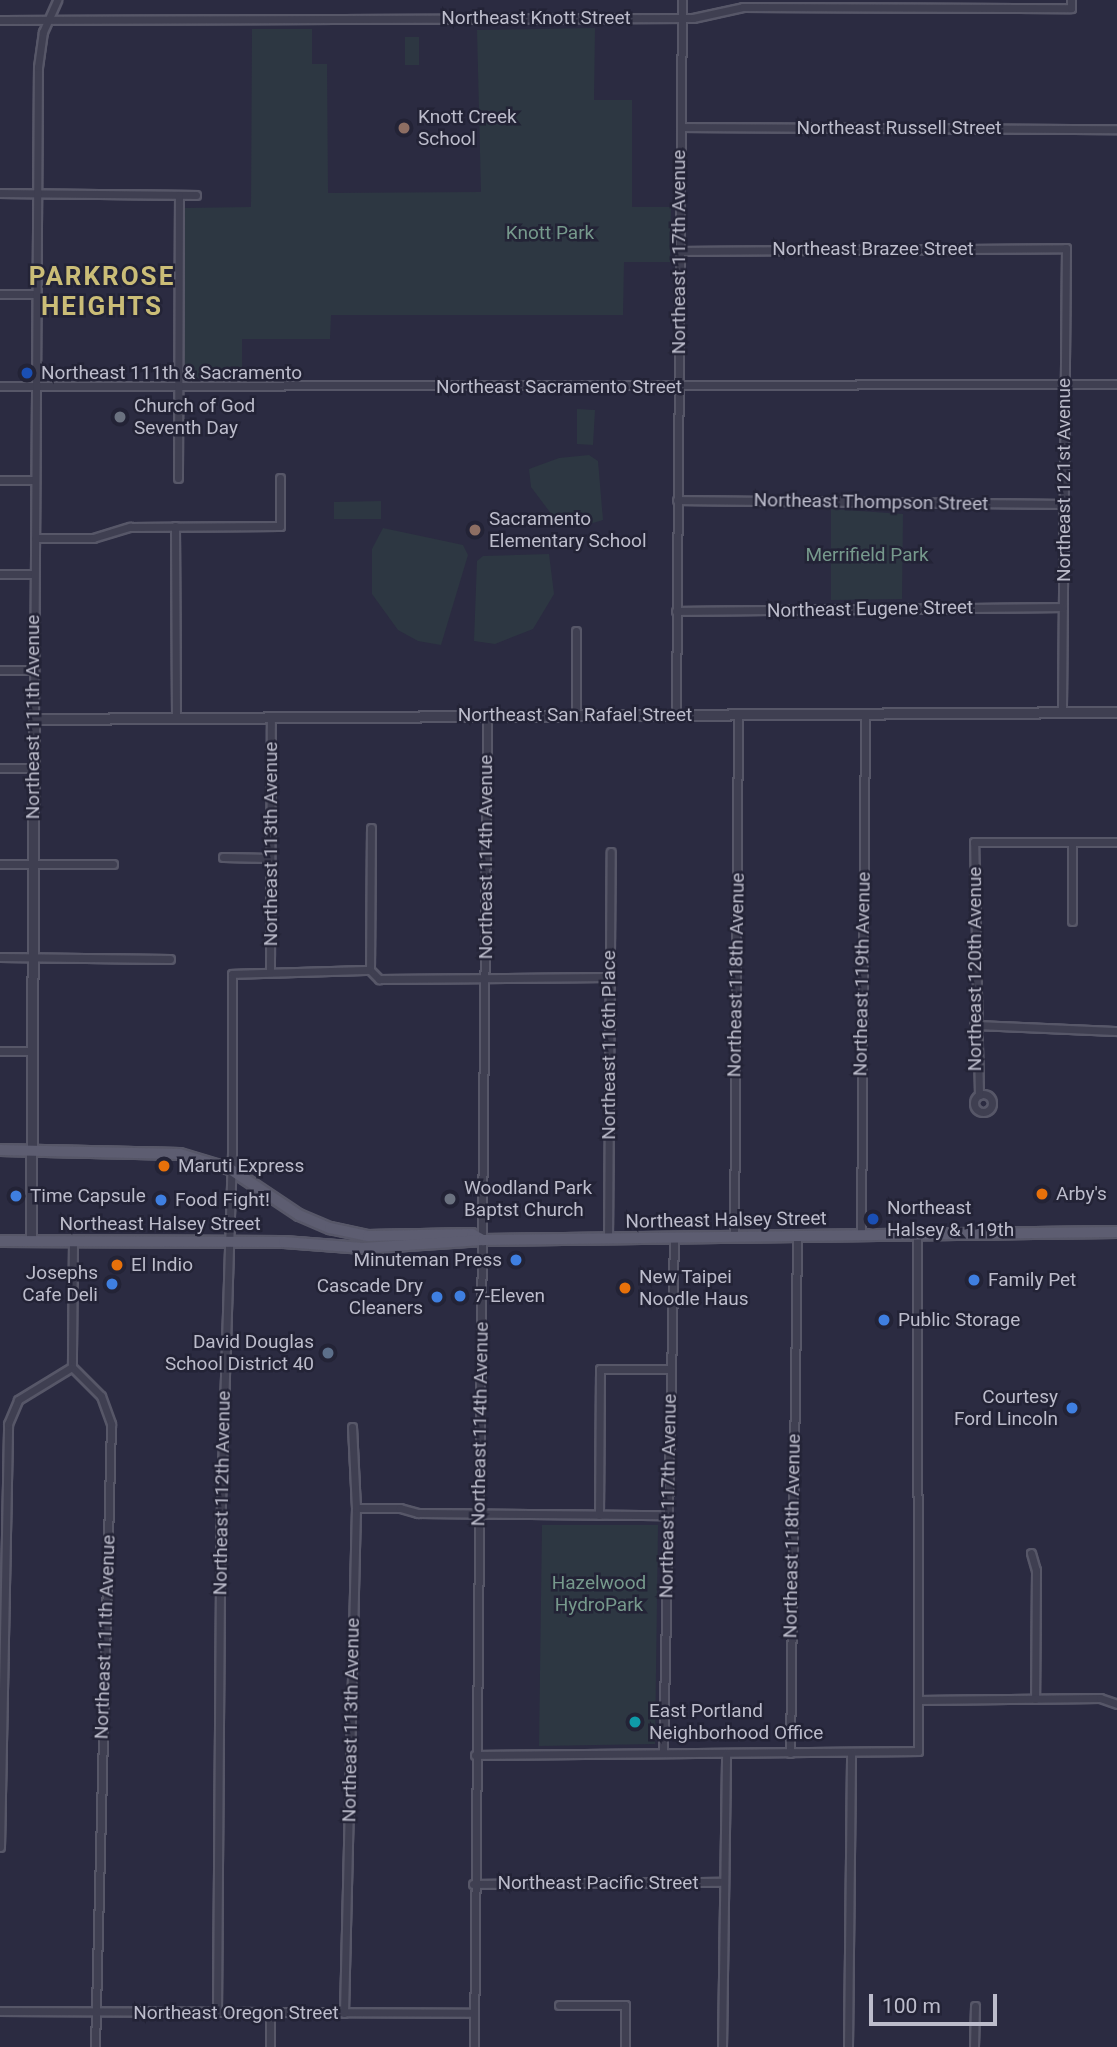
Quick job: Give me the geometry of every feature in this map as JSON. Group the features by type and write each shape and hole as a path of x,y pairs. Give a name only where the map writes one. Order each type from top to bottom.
{"main road":[{"path":"0,1150 171,1153 230,1169 299,1215 330,1228 368,1236 472,1234 482,1240"},
{"name":"Northeast Halsey Street","path":"0,1241 230,1242 363,1248 482,1240 1117,1232"}],"street":[{"name":"Northeast 111th Avenue","path":"30,1241 38,67 48,19 58,0"},
{"name":"Northeast 117th Avenue","path":"676,714 682,0"},
{"name":"Northeast Knott Street","path":"0,20 682,19 743,7 1071,4"},
{"name":"Northeast Russell Street","path":"681,127 1117,130"},
{"path":"0,193 196,195"},
{"path":"178,478 179,195"},
{"name":"Northeast Brazee Street","path":"680,250 1066,247"},
{"name":"Northeast 121st Avenue","path":"1062,712 1066,247"},
{"path":"0,294 36,294"},
{"name":"Northeast Sacramento Street","path":"0,386 178,388 1117,384"},
{"path":"35,538 93,538 130,527 280,526 280,478"},
{"path":"0,480 35,480"},
{"name":"Northeast Thompson Street","path":"677,500 1064,504"},
{"path":"175,526 176,718"},
{"path":"0,574 34,575"},
{"name":"Northeast Eugene Street","path":"676,611 1063,607"},
{"path":"576,631 576,715"},
{"path":"0,670 34,670"},
{"name":"Northeast San Rafael Street","path":"34,719 1117,712"},
{"name":"Northeast 119th Avenue","path":"861,1235 865,713"},
{"name":"Northeast 118th Avenue","path":"734,1237 738,714"},
{"name":"Northeast 114th Avenue","path":"474,2047 473,1884 487,716"},
{"name":"Northeast 113th Avenue","path":"270,970 271,717"},
{"path":"0,768 33,768"},
{"path":"370,970 371,828"},
{"name":"Northeast 120th Avenue","path":"979,1095 974,1025 975,842 1072,842"},
{"path":"1072,921 1072,842 1117,842"},
{"name":"Northeast 116th Place","path":"608,1239 611,852"},
{"path":"223,858 270,858"},
{"path":"0,864 113,864"},
{"path":"0,957 170,959"},
{"path":"270,970 370,970 379,979 610,977"},
{"name":"Northeast 112th Avenue","path":"216,2012 220,1535 230,1242 232,974 270,970"},
{"path":"974,1025 1117,1031"},
{"path":"0,1051 31,1051"},
{"path":"475,1755 918,1751 917,1235"},
{"name":"Northeast 118th Avenue","path":"790,1753 797,1236"},
{"name":"Northeast 117th Avenue","path":"663,1753 669,1369 674,1238"},
{"path":"0,1847 3,1629 11,1411 30,1389 72,1367 73,1241"},
{"name":"Northeast 111th Avenue","path":"72,1367 101,1396 111,1424 95,2047"},
{"path":"599,1515 600,1369 669,1369"},
{"name":"Northeast 113th Avenue","path":"344,2014 356,1508 352,1427"},
{"path":"356,1508 479,1514 668,1515"},
{"path":"1031,1553 1035,1570 1035,1699"},
{"path":"918,1700 1100,1698 1117,1704"},
{"path":"848,2047 851,1752"},
{"path":"722,2047 726,1753"},
{"name":"Northeast Pacific Street","path":"473,1884 724,1882"},
{"path":"559,2005 625,2005 625,2047"},
{"path":"974,2047 975,2006"},
{"name":"Northeast Oregon Street","path":"0,2011 473,2013"},
{"path":"270,2012 270,2047"}],"green space":[{"name":"Knott Park","path":"595,28 594,100 632,100 632,207 671,207 670,262 624,262 623,315 331,315 330,339 242,339 242,378 183,378 184,208 251,207 252,29 312,29 312,64 327,64 328,193 481,192 477,30"},
{"path":"405,37 419,37 419,65 405,65"},
{"path":"577,409 595,410 593,445 577,444"},
{"path":"589,455 598,461 603,520 586,525 552,515 531,487 529,469 559,458"},
{"path":"381,501 381,519 334,519 334,502"},
{"name":"Merrifield Park","path":"831,509 903,514 902,599 831,600"},
{"path":"383,528 463,545 468,555 441,645 418,641 398,630 372,594 372,549"},
{"path":"549,554 554,594 533,629 495,644 474,641 477,561 483,556"},
{"name":"Hazelwood HydroPark","path":"542,1525 658,1525 655,1744 539,1746"}],"place":[{"name":"Knott Creek School","path":"404,128"},
{"name":"Northeast 111th & Sacramento","path":"27,373"},
{"name":"Church of God Seventh Day","path":"120,417"},
{"name":"Sacramento Elementary School","path":"475,530"},
{"name":"Maruti Express","path":"164,1166"},
{"name":"Arby's","path":"1042,1194"},
{"name":"Time Capsule","path":"16,1196"},
{"name":"Woodland Park Baptst Church","path":"450,1199"},
{"name":"Food Fight!","path":"161,1200"},
{"name":"Northeast Halsey & 119th","path":"873,1219"},
{"name":"Minuteman Press","path":"516,1260"},
{"name":"El Indio","path":"117,1265"},
{"name":"Family Pet","path":"974,1280"},
{"name":"Josephs Cafe Deli","path":"112,1284"},
{"name":"New Taipei Noodle Haus","path":"625,1288"},
{"name":"7-Eleven","path":"460,1296"},
{"name":"Cascade Dry Cleaners","path":"437,1297"},
{"name":"Public Storage","path":"884,1320"},
{"name":"David Douglas School District 40","path":"328,1353"},
{"name":"Courtesy Ford Lincoln","path":"1072,1408"},
{"name":"East Portland Neighborhood Office","path":"635,1722"}],"district":[{"name":"PARKROSE HEIGHTS","path":"102,292"}]}
